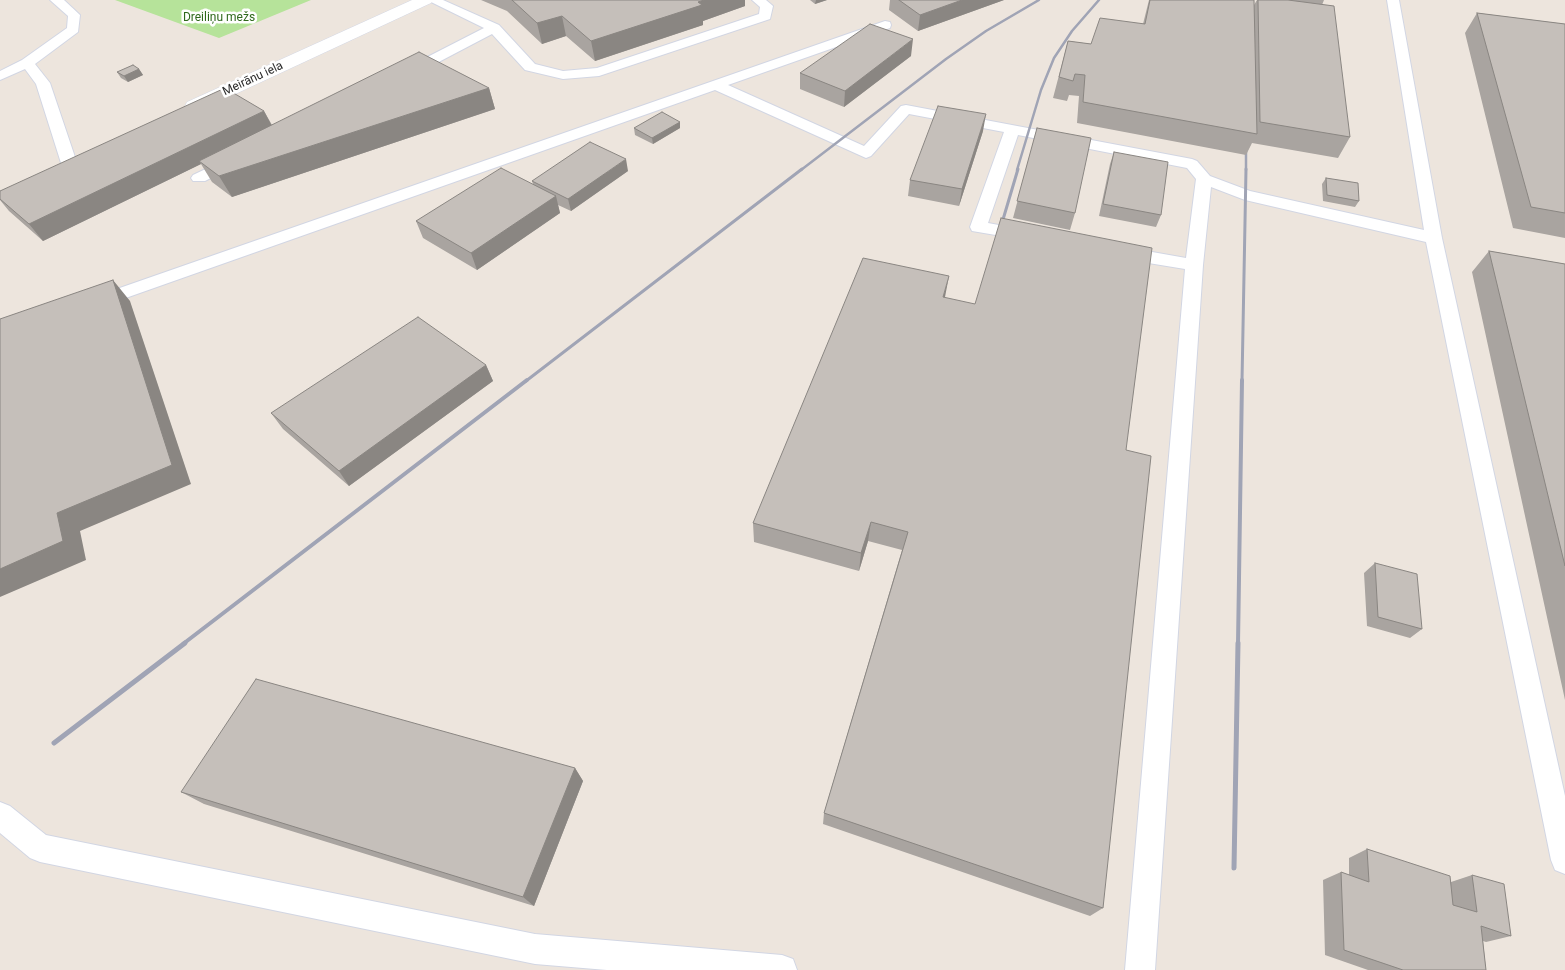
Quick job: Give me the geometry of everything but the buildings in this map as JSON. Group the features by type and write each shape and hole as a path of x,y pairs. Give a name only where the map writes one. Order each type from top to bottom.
{"street":[{"name":"Meirānu iela","path":"176,114 425,0"},
{"path":"52,171 86,155"}],"lane":[{"path":"0,76 27,63 73,29 74,15 56,0"},
{"path":"433,0 494,28 530,67 563,75 599,72 765,16 767,6 758,0"},
{"path":"1394,0 1434,238 1565,860"},
{"path":"83,307 885,25"},
{"path":"392,80 494,28"},
{"path":"27,63 43,83 69,163"},
{"path":"716,85 866,153 906,109 1013,128 1192,164 1204,179 1245,195 1434,238"},
{"path":"1013,128 978,227 1038,238"},
{"path":"200,178 244,156"},
{"path":"1140,970 1194,266 1204,179"},
{"path":"1107,250 1194,266"},
{"path":"0,816 40,848 534,949 782,970"}],"green space":[{"name":"Dreiliņu mežs","path":"115,0 311,0 219,38"}],"railway":[{"path":"801,170 946,59 986,31 1039,0"},
{"path":"1017,170 1041,90 1054,58 1072,31 1099,0"},
{"path":"1246,141 1246,169"},
{"path":"526,381 802,169"},
{"path":"999,233 1018,169"},
{"path":"1242,381 1246,169"},
{"path":"183,644 527,380"},
{"path":"1238,644 1242,380"},
{"path":"54,743 185,643"},
{"path":"1234,868 1238,643"}]}
